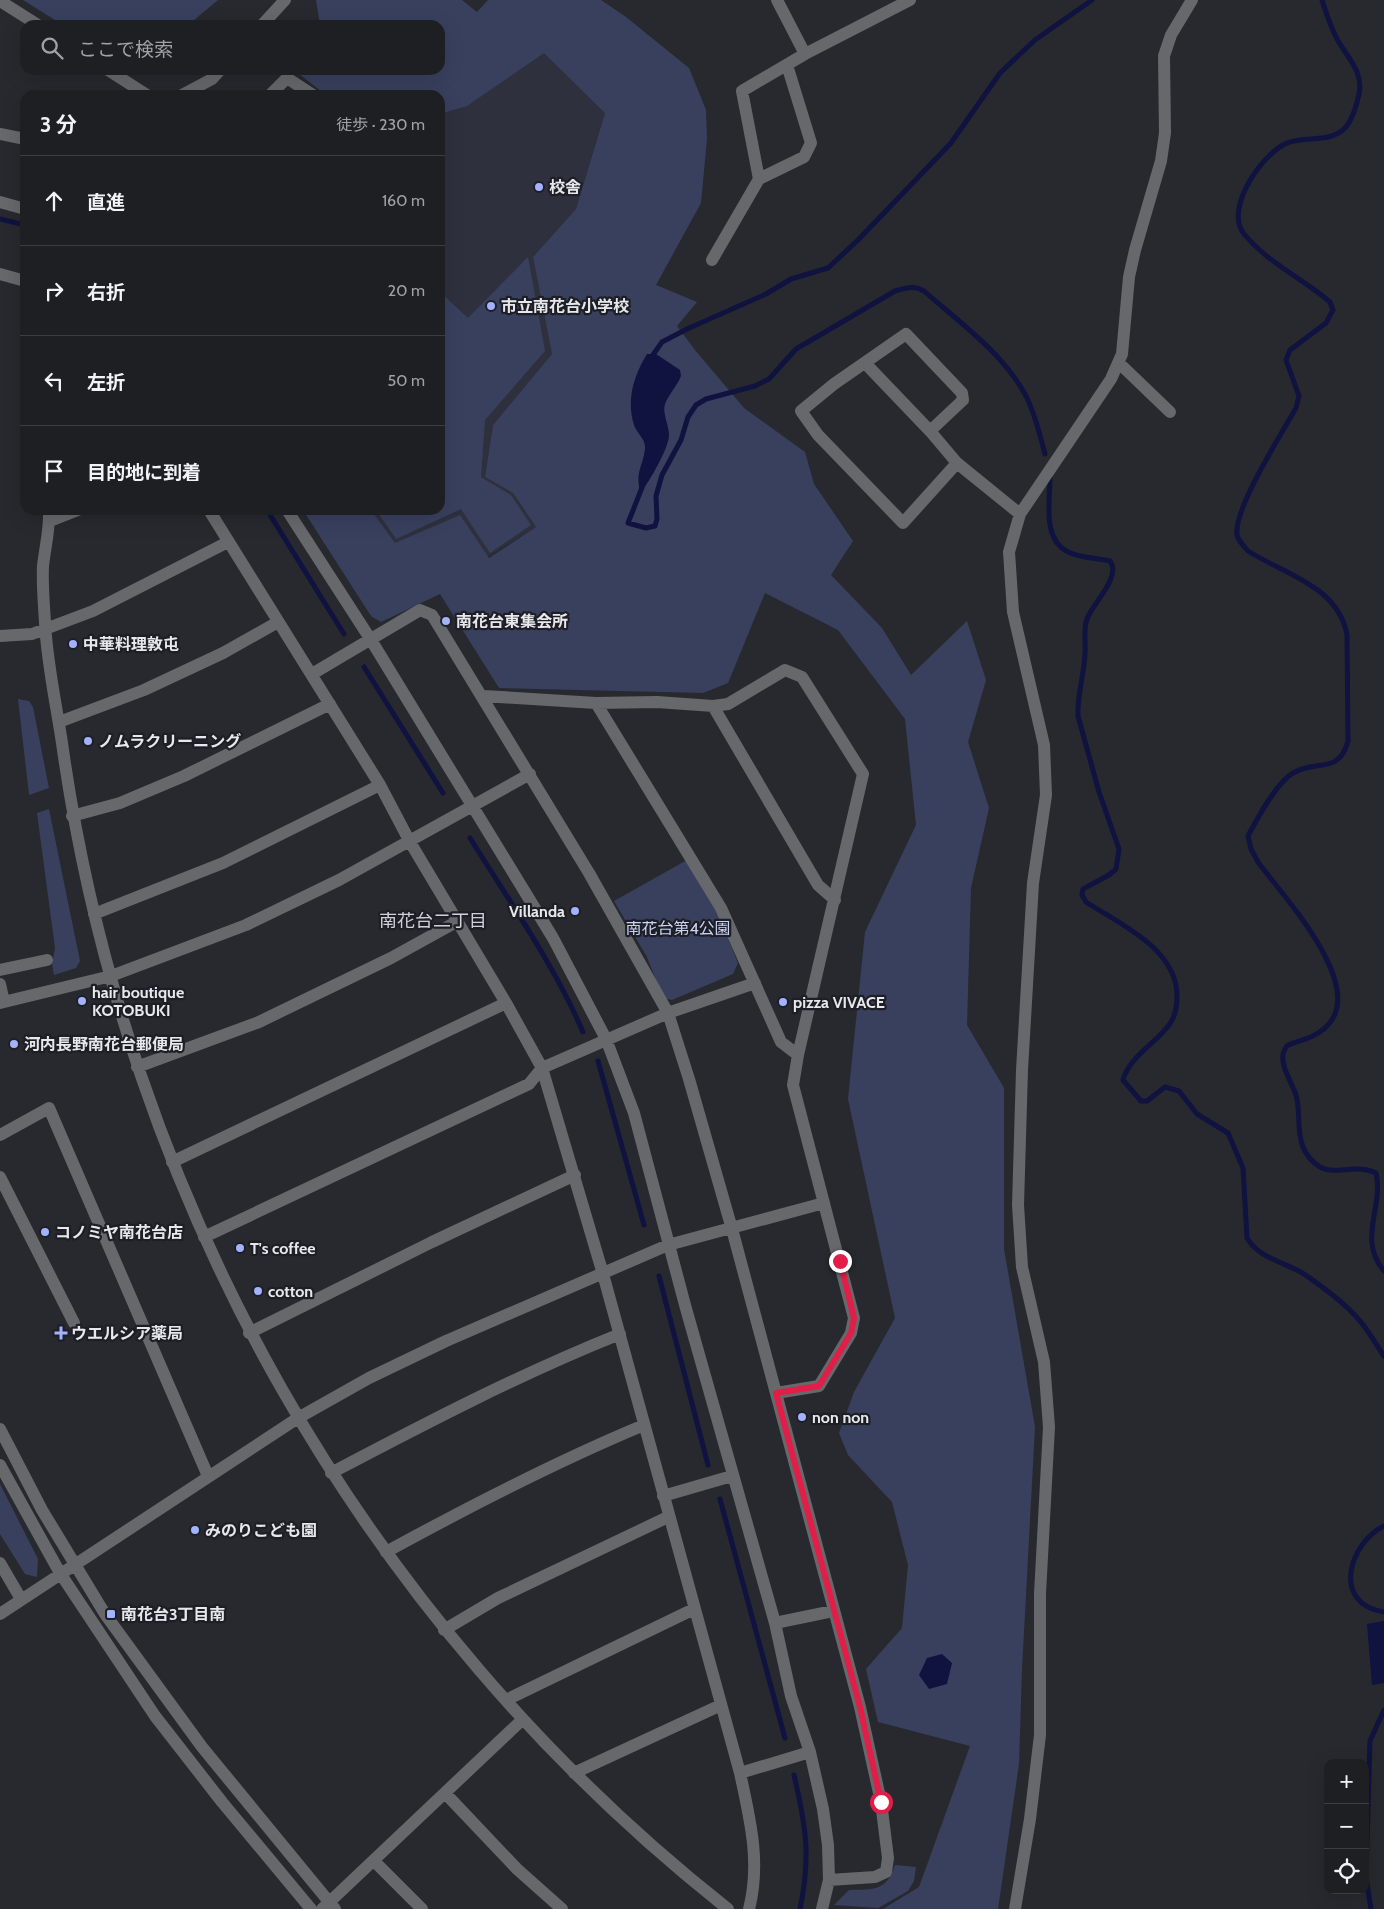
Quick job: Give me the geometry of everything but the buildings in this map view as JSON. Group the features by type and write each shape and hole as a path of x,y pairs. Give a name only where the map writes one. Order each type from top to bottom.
{"street":[{"path":"267,20 285,0"},
{"path":"777,0 805,54"},
{"path":"758,179 742,91 805,54 910,0"},
{"path":"1015,1909 1030,1819 1040,1735 1040,1594 1049,1428 1044,1362 1022,1267 1018,1205 1022,1070 1033,884 1046,795 1044,745 1013,612 1009,552 1020,514 1111,379 1122,354 1129,277 1161,161 1165,133 1164,56 1171,35 1192,0"},
{"path":"0,1 30,20"},
{"path":"712,260 758,179 804,157 811,144 787,65"},
{"path":"116,75 140,90"},
{"path":"191,90 212,79 216,75"},
{"path":"275,90 287,78 305,90"},
{"path":"0,134 20,138"},
{"path":"0,202 20,208"},
{"path":"0,274 20,280"},
{"path":"930,431 962,400 962,393 906,334 801,411 818,435 903,523 957,463"},
{"path":"865,363 930,431 957,463 1020,514"},
{"path":"1118,363 1170,412"},
{"path":"50,515 43,570 45,628 72,816 94,914 137,1067 172,1162 204,1237 249,1333 331,1473 386,1552 444,1630 523,1719 624,1823 728,1909"},
{"path":"212,515 380,785 410,842 506,1003 542,1068 575,1175 620,1334 668,1517 740,1773 755,1846 753,1894 749,1909"},
{"path":"289,515 371,640 552,938 606,1039 634,1113 668,1245 775,1623 791,1696 810,1752 823,1809 828,1845 829,1880 822,1909"},
{"path":"0,636 32,634 93,610 228,542"},
{"path":"312,674 420,610 432,615 484,696 589,873 668,1013 690,1079 732,1229 833,1612 860,1707 881,1802 888,1858 886,1872 875,1877 829,1880"},
{"path":"59,722 144,690 223,652 278,622"},
{"path":"484,696 596,703 656,702 713,706 728,704 785,670 802,677 862,774 835,900 798,1055 793,1085 854,1318 851,1333 819,1386 776,1393"},
{"path":"596,703 722,908 782,1042 798,1055"},
{"path":"72,816 120,803 184,776 330,704"},
{"path":"713,706 818,885 835,900"},
{"path":"0,984 2,1002 110,976 246,925 410,842 471,805 530,774"},
{"path":"94,914 223,863 380,785"},
{"path":"137,1067 259,1022 391,958 458,921"},
{"path":"0,970 47,960"},
{"path":"204,1237 529,1084 542,1068 668,1013 755,983"},
{"path":"172,1162 506,1003"},
{"path":"0,1135 49,1108 208,1476"},
{"path":"249,1333 432,1242 575,1175"},
{"path":"0,1177 74,1323"},
{"path":"0,1614 74,1563 298,1418 369,1378 446,1341 668,1245 824,1203"},
{"path":"331,1473 469,1400 560,1358 620,1334"},
{"path":"386,1552 481,1500 594,1446 644,1425"},
{"path":"0,1429 42,1510 105,1614 202,1747 328,1907 523,1719"},
{"path":"0,1465 60,1573 155,1716 222,1802 311,1909"},
{"path":"663,1496 732,1476"},
{"path":"444,1630 498,1598 668,1517"},
{"path":"0,1563 22,1599"},
{"path":"506,1700 694,1609"},
{"path":"775,1623 833,1612"},
{"path":"574,1773 721,1705"},
{"path":"740,1773 810,1752"},
{"path":"445,1793 517,1869 562,1909"},
{"path":"374,1861 422,1909"}],"shaded area":[{"name":"市立南花台小学校","path":"544,52 605,112 576,209 533,257 552,354 493,425 485,477 513,493 536,527 381,622 307,515 445,515 445,113 467,106"},
{"path":"647,354 656,354 680,370 681,376 664,408 669,435 666,448 650,479 642,491 640,491 638,479 645,445 634,425 631,397 638,370"},
{"path":"1384,1621 1384,1683 1372,1685 1367,1624"},
{"path":"942,1654 952,1663 947,1684 929,1689 919,1675 927,1658"}],"green space":[{"path":"23,0 218,0 194,20 55,20"},
{"path":"316,0 462,0 477,12 488,0 601,0 626,17 689,68 706,110 707,139 701,203 656,285 697,302 677,326 744,408 805,452 814,484 853,541 831,575 882,628 911,675 967,621 986,680 968,742 989,808 971,888 967,1025 1004,1088 1004,1249 1035,1427 1022,1669 1019,1764 998,1909 883,1909 919,1887 970,1746 878,1722 866,1669 902,1628 908,1565 892,1502 848,1455 839,1433 854,1392 895,1318 848,1099 865,932 916,825 905,719 838,630 765,593 728,683 703,693 499,688 440,594 381,622 371,616 306,515 375,515 395,543 460,515 489,558 536,527 513,493 485,477 493,425 552,354 533,257 576,209 605,113 544,53 467,106 445,113 445,90 320,90 300,75 445,75 445,20 319,20"},
{"path":"528,257 545,351 485,420 481,477 511,495 531,525 490,553 461,509 396,539 379,515 445,515 445,297 468,318"},
{"path":"18,699 29,701 33,707 49,788 29,795"},
{"path":"49,809 80,961 76,968 54,975 52,964 55,948 37,813"},
{"name":"南花台第4公園","path":"687,860 717,912 738,963 733,974 672,1000 663,998 647,957 614,901"},
{"path":"0,1484 38,1559 37,1577 25,1574 0,1534"},
{"path":"895,1865 916,1867 914,1881 908,1891 878,1908 834,1905 849,1890 872,1889 883,1885 888,1880"}],"waterway":[{"path":"650,359 662,342 687,329 766,294 791,279 828,268 858,240 951,143 1000,73 1035,40 1092,0"},
{"path":"1322,0 1335,34 1357,72 1360,86 1354,112 1348,125 1339,133 1333,136 1290,142 1269,156 1259,167 1243,195 1239,210 1239,223 1244,234 1253,244 1274,262 1330,302 1333,310 1326,323 1290,350 1286,360 1299,396 1296,408 1250,490 1238,523 1237,535 1248,551 1294,575 1322,593 1342,618 1347,635 1348,741 1344,752 1333,762 1302,769 1287,778 1267,802 1248,836 1251,849 1258,862 1317,942 1330,966 1337,989 1336,1010 1326,1027 1313,1036 1288,1045 1283,1054 1287,1075 1296,1095 1301,1141 1308,1156 1320,1167 1333,1170 1361,1169 1376,1173 1378,1186 1372,1247 1376,1259 1384,1271"},
{"path":"0,219 20,224"},
{"path":"643,485 628,523 646,528 655,526 657,519 656,496 662,475 681,440 688,417 696,405 706,399 755,386 769,379 796,349 895,291 910,288 924,291 980,339 1005,366 1026,396 1045,454"},
{"path":"1050,478 1049,519 1054,538 1068,552 1083,557 1110,561 1113,567 1109,582 1086,623 1078,716 1099,792 1119,849 1116,869 1109,875 1083,889 1082,895 1086,902 1130,929 1157,951 1168,965 1174,979 1177,996 1177,1004 1171,1022 1131,1064 1123,1080 1141,1101 1147,1101 1165,1087 1179,1091 1197,1114 1228,1133 1243,1168 1247,1238 1252,1245 1266,1256 1299,1271 1342,1303 1363,1325 1384,1356"},
{"path":"270,515 344,634"},
{"path":"364,667 443,793"},
{"path":"470,838 559,982 583,1032"},
{"path":"598,1061 644,1225"},
{"path":"659,1276 708,1465"},
{"path":"720,1499 785,1738"},
{"path":"1384,1526 1372,1534 1362,1545 1351,1572 1351,1586 1357,1598 1367,1607 1384,1612"},
{"path":"1371,1909 1366,1877 1370,1741 1384,1710"},
{"path":"794,1775 802,1810 806,1842 805,1873 800,1909"}],"place":[{"name":"校舎","path":"539,187"},
{"name":"市立南花台小学校","path":"491,306"},
{"name":"南花台東集会所","path":"446,621"},
{"name":"中華料理敦屯","path":"73,644"},
{"name":"ノムラクリーニング","path":"88,741"},
{"name":"Villanda","path":"575,911"},
{"name":"hair boutique KOTOBUKI","path":"82,1001"},
{"name":"pizza VIVACE","path":"783,1002"},
{"name":"河内長野南花台郵便局","path":"14,1044"},
{"name":"コノミヤ南花台店","path":"45,1232"},
{"name":"T's coffee","path":"240,1248"},
{"name":"cotton","path":"258,1291"},
{"name":"ウエルシア薬局","path":"61,1333"},
{"name":"non non","path":"802,1417"},
{"name":"みのりこども園","path":"195,1530"},
{"name":"南花台3丁目南","path":"111,1614"}],"district":[{"name":"南花台二丁目","path":"433,921"}],"route":[{"path":"840,1261 854,1318 851,1333 819,1386 776,1393 833,1612 860,1707 881,1802"}]}
